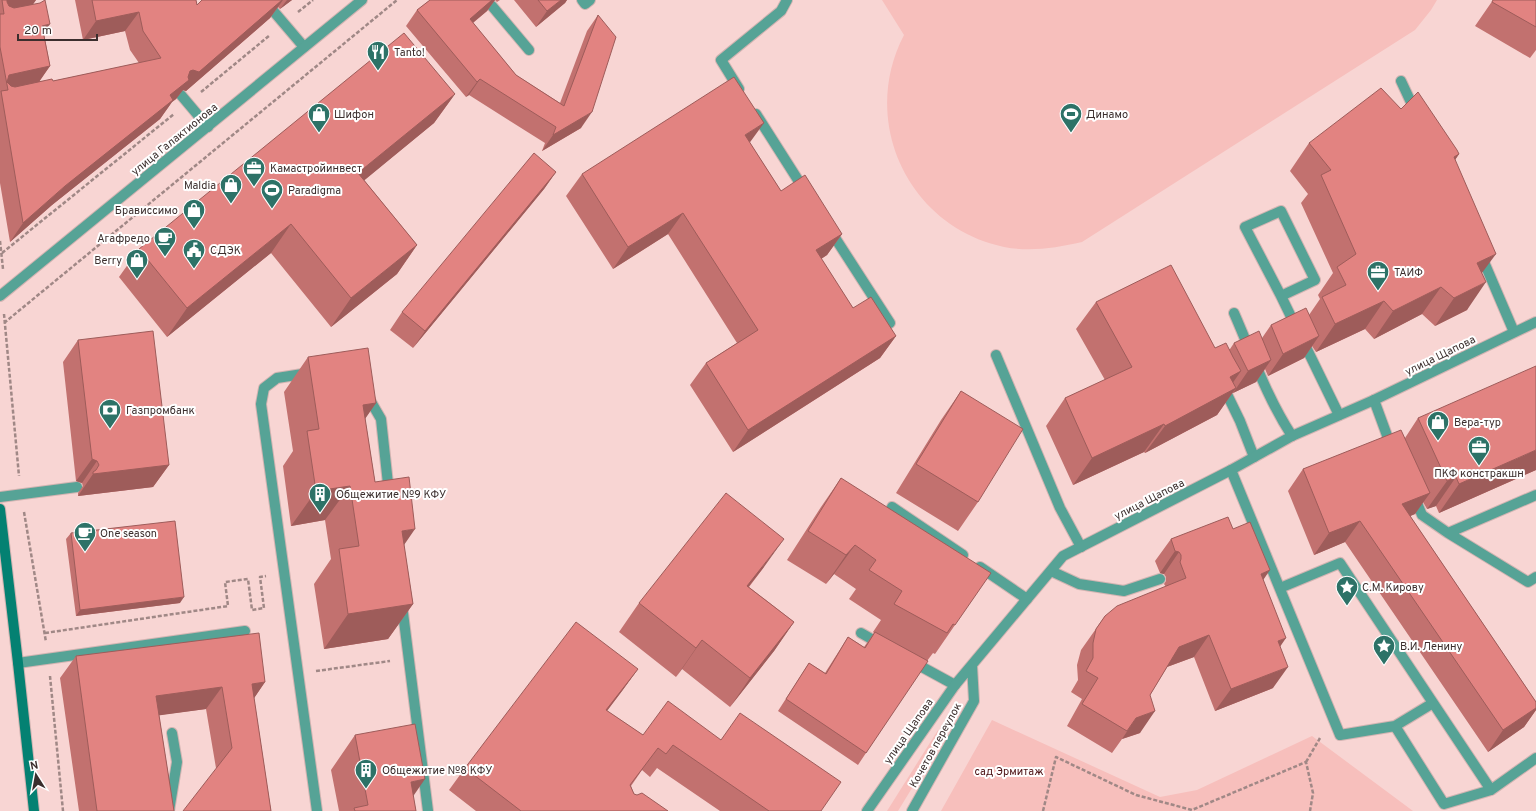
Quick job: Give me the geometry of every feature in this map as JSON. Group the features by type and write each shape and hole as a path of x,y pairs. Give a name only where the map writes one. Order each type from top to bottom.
{"main road":[{"path":"0,508 34,811"}],"street":[{"path":"264,0 304,47"},
{"name":"улица Галактионова","path":"2,294 362,0"},
{"path":"582,0 585,4 590,0"},
{"path":"787,0 781,11 721,60 810,198"},
{"path":"492,6 529,50"},
{"path":"1401,81 1421,124"},
{"path":"185,99 208,127"},
{"path":"1281,296 1315,280 1281,211 1245,227 1281,296 1339,415"},
{"path":"827,224 890,323"},
{"path":"1477,247 1514,332"},
{"path":"1234,313 1282,420 1292,436"},
{"name":"улица Щапова","path":"867,811 955,685 1063,556 1231,470 1292,436 1374,400 1536,322"},
{"path":"996,355 1060,508 1081,547"},
{"path":"317,811 261,404 264,388 277,378 320,371"},
{"path":"1220,380 1240,421 1254,457"},
{"path":"363,389 380,419 390,504"},
{"path":"1374,400 1395,455"},
{"path":"1231,470 1340,735 1395,726 1433,703"},
{"path":"0,497 77,487"},
{"path":"1410,488 1422,515 1448,533 1528,582 1536,577"},
{"path":"1448,533 1536,495"},
{"path":"892,507 1027,599"},
{"path":"1280,588 1340,563 1491,790"},
{"path":"1051,571 1079,584 1124,591 1160,579"},
{"path":"401,597 428,811"},
{"path":"18,663 245,631"},
{"path":"861,633 892,651"},
{"path":"905,658 955,685"},
{"name":"Кочетов переулок","path":"912,811 974,701 972,665"},
{"path":"1395,726 1444,804 1491,790 1536,758"},
{"path":"169,811 177,762 172,733"}],"path":[{"path":"2,253 185,99 284,24 313,0"},
{"path":"4,323 397,0"},
{"path":"0,241 2,253 4,323 21,494 45,633 63,811"},
{"path":"45,633 228,606 225,582 248,579 252,610 264,608 260,577"},
{"path":"298,674 408,659"},
{"path":"1043,811 1056,757 1136,795 1192,811 1306,762 1313,794 1310,811"}],"green space":[{"name":"Динамо","path":"882,0 1437,0 1415,30 1082,242 1053,248 1024,249 1004,247 970,236 942,218 918,194 901,166 891,135 887,102 891,68 904,35"},
{"name":"сад Эрмитаж","path":"992,720 1160,797 1197,790 1312,736 1413,811 941,811"},
{"path":"938,730 945,734 898,811 887,811"}],"building":[{"path":"2,0 7,0 9,6 14,8 40,3 45,0 50,24 42,26 50,66 9,75 7,82 11,86 15,87 52,79 53,81 161,58 143,31 139,12 96,21 92,0 196,0 197,5 202,0 282,0 199,72 193,70 190,71 188,77 189,80 170,95 173,100 65,186 23,223 1,91 8,90 0,47 0,14 4,14"},
{"path":"430,0 492,0 470,19 516,75 564,106 598,15 616,37 592,112 553,135 556,127 480,79 477,82 417,10"},
{"path":"538,0 561,0 547,11"},
{"path":"1493,0 1536,0 1536,27 1492,2"},
{"path":"404,33 455,94 358,173 417,245 351,298 291,224 187,308 139,249"},
{"path":"734,77 764,123 745,135 781,191 805,175 842,234 816,250 853,308 871,297 896,336 748,430 706,363 758,330 683,213 628,247 582,174"},
{"path":"1381,88 1401,109 1418,92 1459,154 1454,157 1496,254 1477,263 1486,282 1454,298 1441,287 1393,311 1384,301 1335,324 1322,297 1346,285 1337,267 1356,254 1321,175 1331,170 1309,143"},
{"path":"534,153 556,172 425,331 402,312"},
{"path":"1171,265 1215,348 1226,343 1241,371 1230,377 1236,388 1165,426 1164,424 1092,458 1065,398 1132,367 1096,302"},
{"path":"1306,308 1319,336 1283,354 1271,325"},
{"path":"153,331 169,465 93,474 99,465 97,461 92,459 78,340"},
{"path":"1259,331 1271,360 1248,371 1234,343"},
{"path":"368,348 376,403 363,405 375,482 409,477 415,529 402,531 413,604 348,614 339,549 359,546 350,486 316,491 307,431 319,429 308,357"},
{"path":"1536,366 1536,450 1459,484 1456,477 1447,481 1418,418"},
{"path":"961,391 1023,429 978,502 916,464"},
{"path":"1401,430 1430,493 1402,504 1536,702 1536,708 1503,730 1360,521 1329,533 1303,469"},
{"path":"841,478 991,573 955,625 953,624 947,633 894,604 902,591 869,570 876,560 855,545 846,555 808,531"},
{"path":"726,493 784,539 747,586 794,622 750,678 702,640 696,648 639,603"},
{"path":"1228,517 1233,529 1250,522 1270,570 1261,574 1286,638 1278,641 1288,667 1231,689 1209,635 1179,647 1150,695 1155,711 1136,718 1127,731 1082,704 1098,678 1086,671 1093,658 1093,643 1096,629 1105,616 1117,606 1186,578 1180,562 1181,555 1179,552 1175,551 1171,539"},
{"path":"175,521 184,597 80,610 71,533"},
{"path":"576,622 638,669 606,710 643,735 668,701 721,740 740,713 841,782 821,811 769,811 673,745 666,754 658,748 630,785 634,794 637,795 642,793 668,811 521,811 465,768"},
{"path":"875,632 928,661 866,753 786,699 809,663 826,674 848,637 865,648"},
{"path":"259,633 265,682 252,684 271,811 183,811 232,748 222,687 156,696 174,811 97,811 76,656"},
{"path":"415,724 425,779 411,782 416,811 355,811 354,808 368,805 355,735"}],"place":[{"name":"Tanto!","path":"378,72"},
{"name":"Шифон","path":"319,134"},
{"name":"Динамо","path":"1071,134"},
{"name":"Камастройинвест","path":"254,188"},
{"name":"Maldia","path":"231,204"},
{"name":"Paradigma","path":"272,210"},
{"name":"Брависсимо","path":"194,230"},
{"name":"Агафредо","path":"165,258"},
{"name":"СДЭК","path":"194,270"},
{"name":"Berry","path":"137,280"},
{"name":"ТАИФ","path":"1378,292"},
{"name":"Газпромбанк","path":"110,430"},
{"name":"Вера-тур","path":"1438,442"},
{"name":"ПКФ констракшн","path":"1479,466"},
{"name":"Общежитие №9 КФУ","path":"320,514"},
{"name":"One season","path":"85,552"},
{"name":"С.М. Кирову","path":"1347,606"},
{"name":"В.И. Ленину","path":"1384,666"},
{"name":"Общежитие №8 КФУ","path":"366,790"}]}
